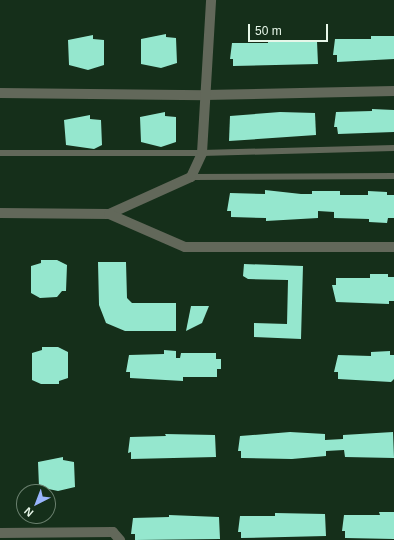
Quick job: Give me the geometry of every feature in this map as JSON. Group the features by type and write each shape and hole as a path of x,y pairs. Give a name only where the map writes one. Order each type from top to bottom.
{"street":[{"path":"109,214 191,177 202,152 211,0"},
{"path":"0,93 205,95 394,91"},
{"path":"0,213 109,214 185,247 394,247"},
{"path":"0,533 113,532 120,540"}],"lane":[{"path":"0,153 202,152 394,148"},
{"path":"191,177 394,176"}],"building":[{"path":"166,34 166,37 176,38 177,63 161,68 141,64 141,39"},
{"path":"93,35 93,39 104,40 104,65 88,70 69,65 68,40"},
{"path":"371,36 394,36 394,59 337,62 337,55 333,55 335,39 371,39"},
{"path":"268,40 317,41 318,64 233,66 233,59 230,59 232,43 268,43"},
{"path":"372,109 394,110 394,132 338,134 337,127 334,127 336,112 372,111"},
{"path":"165,112 165,116 176,117 176,142 161,147 141,142 140,117"},
{"path":"280,112 315,113 316,135 229,141 230,116"},
{"path":"90,115 90,119 101,120 102,145 94,149 66,145 64,120"},
{"path":"265,190 301,194 312,194 312,191 340,191 340,195 368,195 368,191 387,192 387,195 394,195 394,218 388,218 387,223 369,222 369,219 334,218 334,212 318,211 318,218 266,221 266,218 231,217 231,211 227,211 230,193 265,194"},
{"path":"41,260 57,260 67,265 66,291 62,291 57,297 40,298 31,293 31,266 41,263"},
{"path":"98,262 126,262 127,298 132,303 176,303 176,331 125,331 106,323 99,305"},
{"path":"244,264 303,266 301,339 254,337 254,323 287,324 288,280 248,279 243,276"},
{"path":"370,274 388,274 388,277 394,277 394,301 389,301 389,304 336,302 332,285 336,285 336,278 370,278"},
{"path":"191,306 209,306 202,323 186,331"},
{"path":"42,347 58,347 68,352 68,378 59,381 59,384 41,384 32,380 32,353 42,350"},
{"path":"164,350 176,351 176,358 180,358 181,353 216,353 216,359 221,359 221,369 217,369 217,377 183,377 183,381 130,378 130,372 126,372 129,355 164,354"},
{"path":"390,351 390,355 394,355 394,379 391,382 338,379 338,372 334,372 338,355 371,356 371,352"},
{"path":"290,432 325,434 325,440 343,439 343,435 393,432 394,458 345,457 344,450 326,451 326,456 292,459 241,458 241,451 238,451 240,436"},
{"path":"165,434 215,435 216,457 131,459 131,452 128,453 130,437 166,436"},
{"path":"63,457 63,460 74,462 75,487 58,491 56,491 56,484 39,484 38,462"},
{"path":"379,512 394,512 394,539 345,538 345,531 342,531 344,515 380,515"},
{"path":"275,513 325,514 326,536 241,538 241,532 238,532 240,516 275,516"},
{"path":"169,515 219,517 220,539 135,540 135,534 131,534 133,518 169,517"}]}
